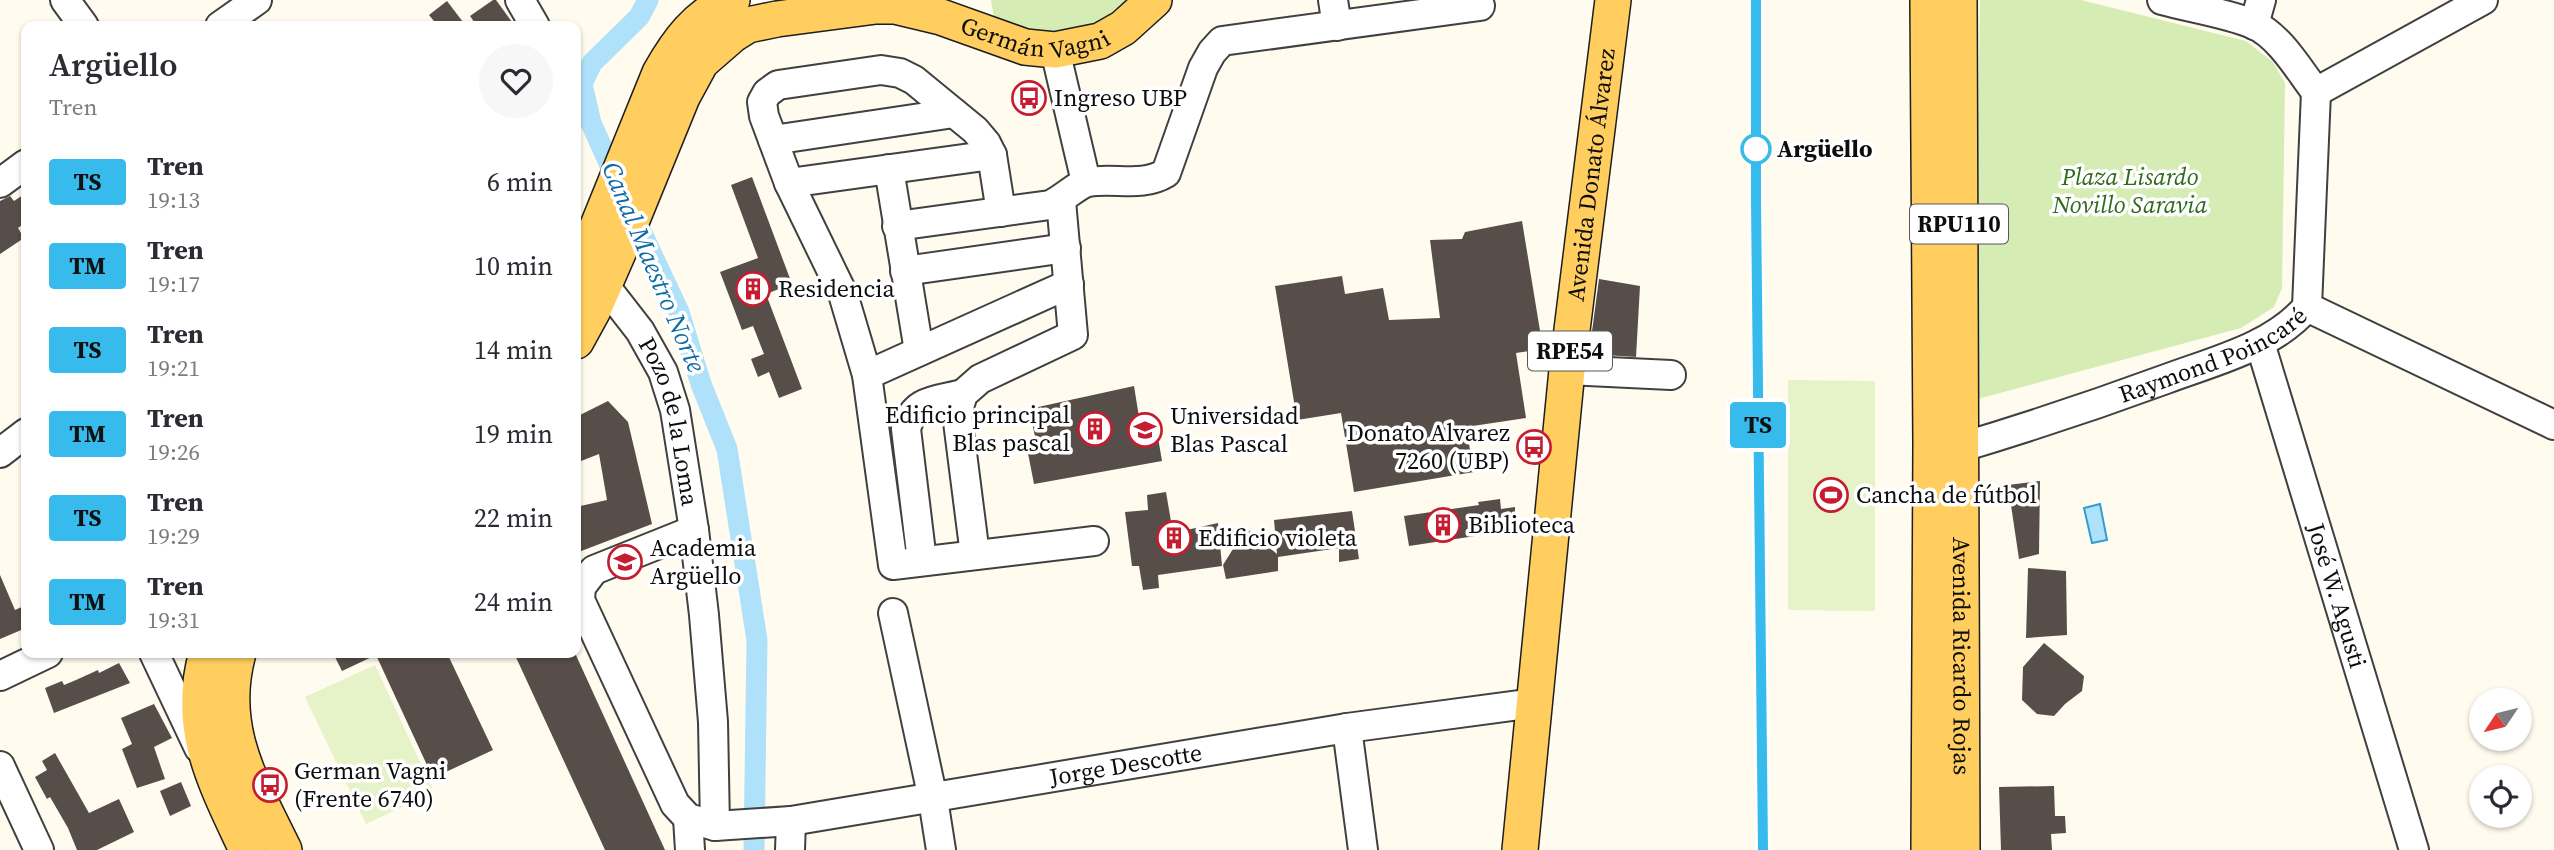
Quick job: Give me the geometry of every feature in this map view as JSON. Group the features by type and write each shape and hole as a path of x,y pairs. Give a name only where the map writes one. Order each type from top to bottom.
{"main road":[{"path":"581,316 594,252 640,159 660,73 689,28 705,15 732,0"},
{"path":"972,0 977,17 987,28 1006,40"},
{"name":"Avenida Donato Álvarez","path":"1520,850 1567,370 1613,0"},
{"name":"Avenida Ricardo Rojas","path":"1928,0 1962,850"},
{"name":"Avenida Ricardo Rojas","path":"1929,850 1959,0"},
{"name":"Germán Vagni","path":"640,159 682,97 701,62 715,47 748,25 864,7 895,6 941,17 1025,47 1055,50 1100,41 1123,28 1147,4"},
{"path":"206,658 201,680 200,713 211,772 247,850"},
{"path":"237,658 232,676 231,707 239,752 284,850"}],"street":[{"path":"65,0 80,21"},
{"path":"227,21 257,0"},
{"path":"2162,0 2257,12 2269,35 2316,92 2307,307"},
{"path":"2316,92 2483,0"},
{"path":"897,226 1050,205 1061,201 1086,182 1154,180 1166,173 1203,68 1222,41 1335,13 1480,6"},
{"path":"1055,50 1086,182"},
{"path":"1001,212 992,155 986,143 975,130 914,80 900,73 881,70 778,85 767,93 762,102 789,183 843,294 867,375 893,565 1094,541"},
{"path":"773,140 954,113"},
{"path":"789,183 992,155"},
{"path":"0,183 21,168"},
{"path":"889,169 919,351"},
{"path":"922,561 906,429 910,415 920,405 963,394 980,379 1073,335 1061,201"},
{"path":"905,271 1066,248"},
{"name":"Pozo de la Loma","path":"594,252 663,372 676,410 694,530 723,825"},
{"path":"867,375 1069,284"},
{"name":"Raymond Poincaré","path":"1945,446 2065,416 2260,343 2296,320 2307,307 2554,425"},
{"name":"José W. Agusti","path":"2260,343 2414,850"},
{"path":"1567,370 1671,374"},
{"path":"963,394 957,414 975,555"},
{"path":"0,452 21,437"},
{"path":"581,587 594,570 694,530"},
{"path":"581,602 675,804 688,818 723,825"},
{"path":"893,613 933,799 941,850"},
{"path":"0,676 38,658"},
{"path":"155,658 211,772"},
{"name":"Jorge Descotte","path":"723,825 781,821 933,799 1347,728 1534,703"},
{"path":"1347,728 1363,850"},
{"path":"0,766 39,850"},
{"path":"688,818 690,850"},
{"path":"781,821 790,850"}],"green space":[{"path":"991,0 1137,0 1127,13 1057,40 994,18"},
{"name":"Plaza Lisardo Novillo Saravia","path":"1980,0 2081,0 2246,41 2273,62 2285,83 2282,288 2274,307 2241,328 1974,400"},
{"name":"Cancha de fútbol","path":"1788,380 1875,381 1875,611 1788,610"},
{"path":"375,665 434,792 366,824 305,697"}],"water":[{"path":"2100,504 2107,540 2092,543 2084,508"}],"building":[{"path":"496,0 511,21 474,21 470,16"},
{"path":"447,1 462,21 434,21 429,15"},
{"name":"Residencia","path":"752,177 792,284 766,294 802,389 779,398 769,372 758,377 751,359 764,354 753,326 742,330 720,272 758,258 731,185"},
{"path":"10,196 14,201 21,196 21,226 18,228 21,240 0,254 0,201"},
{"path":"1522,221 1543,349 1516,353 1526,418 1466,427 1474,472 1354,492 1341,413 1297,420 1275,286 1342,276 1345,294 1383,288 1389,320 1440,318 1430,240 1462,239 1465,232"},
{"path":"1599,279 1640,286 1636,357 1589,354"},
{"name":"Edificio principal Blas pascal","path":"1134,386 1139,417 1154,414 1162,461 1034,484 1026,443 1036,441 1029,409"},
{"path":"608,401 628,422 652,524 581,551 581,506 607,500 599,454 581,461 581,414"},
{"path":"2040,481 2039,554 2019,559 2008,485"},
{"path":"1166,492 1173,533 1218,523 1222,566 1158,575 1159,588 1143,590 1139,566 1132,566 1125,512 1148,510 1147,495"},
{"name":"Biblioteca","path":"1500,499 1501,509 1515,507 1515,530 1409,546 1404,516 1479,505 1478,502"},
{"path":"1352,511 1359,559 1339,562 1339,548 1278,557 1278,571 1226,579 1223,565 1246,528 1277,554 1274,520"},
{"path":"2028,568 2066,571 2067,635 2026,638"},
{"path":"0,575 15,610 21,607 21,630 0,639"},
{"path":"2044,643 2084,676 2082,691 2054,716 2037,714 2022,700 2023,667"},
{"path":"336,658 370,658 342,671"},
{"path":"377,658 449,658 493,750 433,778"},
{"path":"516,658 577,658 665,850 605,850"},
{"path":"119,663 130,683 54,713 45,688 62,681 64,685"},
{"path":"154,704 172,738 154,747 165,779 137,788 122,749 132,744 121,718"},
{"path":"55,753 89,813 119,799 134,832 97,850 77,850 68,828 35,777 47,770 42,761"},
{"path":"181,782 191,806 170,816 160,791"},
{"path":"2054,786 2055,816 2065,816 2066,833 2051,834 2052,850 2001,850 1999,787"}],"waterway":[{"name":"Canal Maestro Norte","path":"618,183 591,123 582,84 592,63 639,17 648,0"},
{"name":"Canal Maestro Norte","path":"632,212 679,312 701,384 727,449 757,640 754,850"}],"railway":[{"path":"1756,0 1763,850"}],"train":[{"name":"TS","path":"1756,0 1763,850"}],"place":[{"name":"Ingreso UBP","path":"1029,98"},
{"name":"Argüello","path":"1756,149"},
{"name":"Residencia","path":"753,289"},
{"name":"Edificio principal Blas pascal","path":"1095,429"},
{"name":"Universidad Blas Pascal","path":"1145,430"},
{"name":"Donato Alvarez 7260 (UBP)","path":"1534,447"},
{"name":"Cancha de fútbol","path":"1831,495"},
{"name":"Biblioteca","path":"1443,525"},
{"name":"Edificio violeta","path":"1174,538"},
{"name":"Academia Argüello","path":"625,562"},
{"name":"German Vagni (Frente 6740)","path":"270,785"}]}
